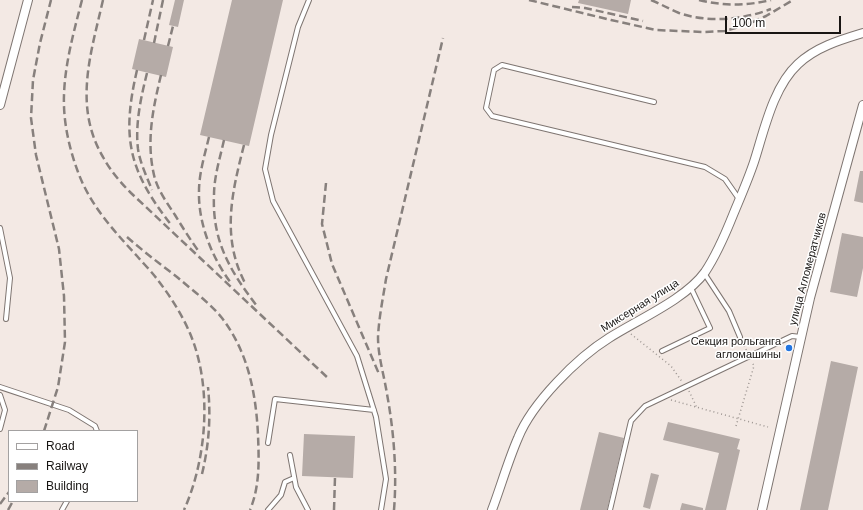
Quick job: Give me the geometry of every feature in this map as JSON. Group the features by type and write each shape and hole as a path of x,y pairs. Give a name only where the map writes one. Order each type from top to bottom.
{"street":[{"path":"0,105 28,0"},
{"name":"Миксерная улица","path":"492,510 518,437 534,410 558,382 583,356 691,288 704,273 719,249 750,176 774,103 784,81 797,65 814,52 836,41 863,33"},
{"name":"улица Агломератчиков","path":"762,510 810,298 863,105"}],"lane":[{"path":"309,0 298,27 265,169 273,201 357,356 376,417 386,479 381,510"},
{"path":"654,102 502,65 494,70 486,108 492,116 705,166 725,179 740,199"},
{"path":"0,228 10,278 6,319"},
{"path":"704,273 729,311 740,337"},
{"path":"662,351 710,328 691,288"},
{"path":"610,510 631,421 645,406 792,336 801,338"},
{"path":"0,387 69,410 96,426 97,430"},
{"path":"0,395 5,410 0,429"},
{"path":"268,444 275,399 374,410"},
{"path":"290,455 296,487 308,510"},
{"path":"268,510 281,495 285,482 294,478"}],"path":[{"path":"628,327 631,334 671,366 686,387 697,408"},
{"path":"736,426 754,366 740,337"},
{"path":"669,400 768,427"}],"building":[{"path":"175,0 184,0 178,27 169,25"},
{"path":"232,0 283,0 249,146 200,135"},
{"path":"579,0 631,0 628,14 578,3"},
{"path":"139,39 173,47 166,77 132,69"},
{"path":"860,171 863,171 863,203 854,201"},
{"path":"842,233 863,237 863,268 857,297 830,292"},
{"path":"831,361 858,367 828,510 800,510"},
{"path":"668,422 740,439 737,449 740,450 726,510 705,510 719,453 663,440"},
{"path":"599,432 624,438 607,510 580,510"},
{"path":"304,434 355,436 353,478 302,476"},
{"path":"651,473 659,475 650,509 643,507"},
{"path":"682,503 703,508 703,510 680,510"}],"railway":[{"path":"44,430 58,387 65,342 64,296 59,249 36,155 31,118 33,80 40,43 51,0"},
{"path":"82,0 68,59 64,95 69,144 75,163 89,196 103,217 155,276 182,316 190,333 199,361 203,382 204,404 202,449 191,491 184,510"},
{"path":"103,0 87,79 89,118 94,138 103,157 116,176 131,193 329,379"},
{"path":"144,40 153,0"},
{"path":"154,43 163,0"},
{"path":"529,0 656,30 704,32 725,31 746,25 766,16 793,0"},
{"path":"651,0 679,13 713,19 737,18 771,9"},
{"path":"699,0 735,4 771,0"},
{"path":"572,7 585,8 643,21"},
{"path":"168,46 173,26"},
{"path":"394,510 395,481 393,437 379,351 379,322 386,279 443,38"},
{"path":"137,70 132,94 130,116 132,153 146,188 172,226"},
{"path":"147,73 139,111 137,140 140,159 152,190"},
{"path":"161,75 153,112 151,137 154,175 163,196 200,253"},
{"path":"209,137 200,177 199,203 204,228 212,251 231,283"},
{"path":"224,140 214,188 214,212 216,227 231,268 257,306"},
{"path":"244,145 233,197 231,232 233,249 245,283"},
{"path":"326,183 322,224 332,264 379,374"},
{"path":"127,237 212,307 231,331 238,345 253,388 257,419 259,454 258,473 256,492 250,510"},
{"path":"202,474 209,431 208,387"},
{"path":"334,510 335,477"},
{"path":"0,504 8,493"},
{"path":"8,510 12,502"}],"place":[{"name":"Секция рольганга агломашины","path":"789,348"}]}
